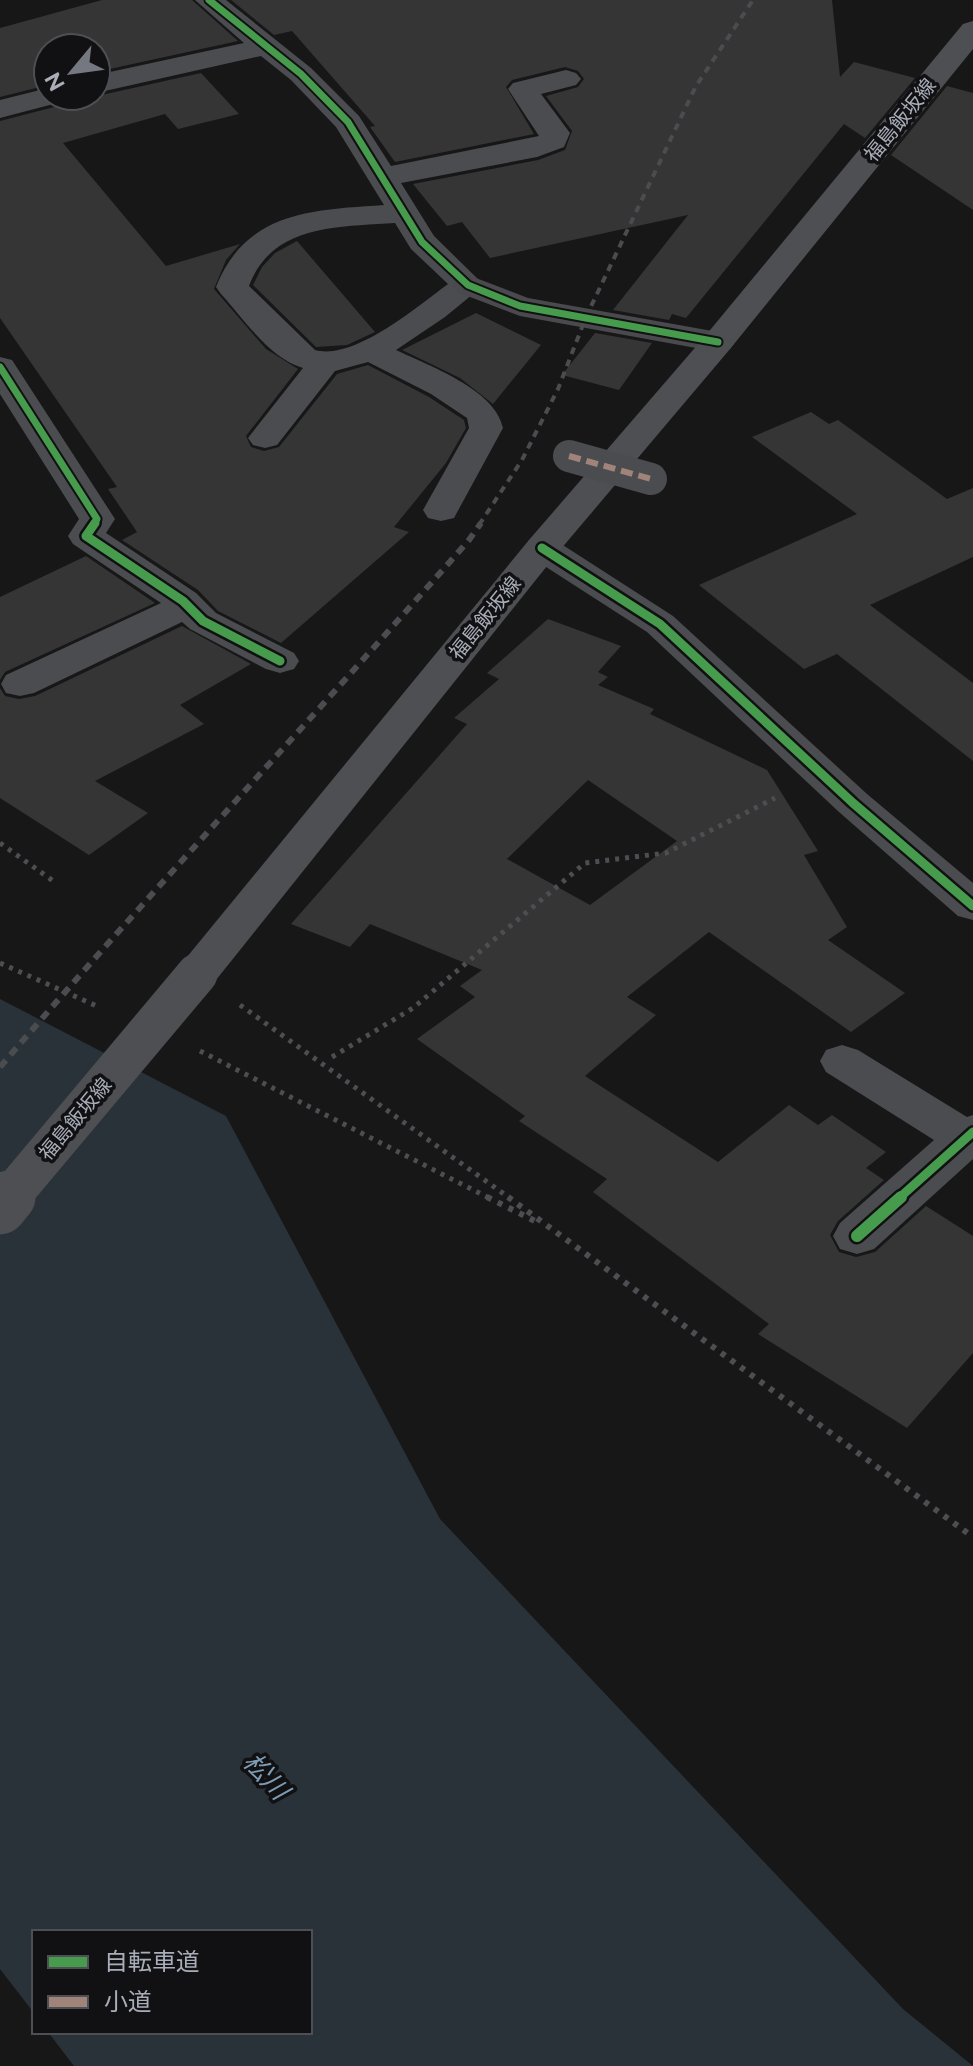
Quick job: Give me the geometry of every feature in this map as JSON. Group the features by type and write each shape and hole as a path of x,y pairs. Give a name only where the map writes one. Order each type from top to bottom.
{"main road":[{"name":"福島飯坂線","path":"0,1208 197,974 542,548 718,342 973,30"}],"street":[{"path":"209,0 268,46 348,122 422,242 468,285 520,306 718,342"},
{"path":"112,80 268,46"},
{"path":"382,177 537,148 553,141 555,133 523,89 566,79"},
{"path":"0,109 32,101"},
{"path":"405,213 333,219 288,228 267,238 235,271 232,287 304,358 325,362 371,351 468,285"},
{"path":"371,351 460,395 483,414 486,428 441,510"},
{"path":"265,438 325,362"},
{"path":"2,374 97,519 86,536 187,605 203,621 280,661"},
{"path":"569,456 651,479"},
{"path":"542,548 660,624 822,774 973,906"},
{"path":"20,684 187,605"},
{"path":"842,1061 970,1135 857,1236"}],"path":[{"path":"332,1057 413,1008 585,863 666,853 822,774"},
{"path":"0,843 56,883"},
{"path":"197,974 556,1231 973,1537"},
{"path":"236,1067 556,1231"}],"water":[{"name":"松川","path":"0,999 226,1116 440,1519 903,2009 973,2066 74,2066 50,2034 312,2034 312,1930 32,1930 32,2010 0,1969"}],"building":[{"path":"102,0 192,0 238,41 112,69 112,32 32,32 32,89 0,97 0,28"},
{"path":"231,0 832,0 840,77 854,62 915,78 865,138 844,124 686,318 672,314 669,320 613,310 688,215 490,258 462,222 447,226 413,184 538,160 565,150 572,131 546,96 578,87 584,79 578,71 565,67 512,80 506,87 534,134 395,162 370,127 375,126 292,31 274,35"},
{"path":"201,73 239,114 178,129 165,114 63,143 166,266 240,244 226,260 214,289 266,349 298,369 246,436 251,447 264,451 279,447 337,374 368,365 429,397 464,420 466,428 446,463 394,527 409,532 281,643 218,611 198,590 122,540 137,532 108,489 117,487 0,318 0,121 35,112 112,112 112,93"},
{"path":"947,86 973,93 973,210 891,155"},
{"path":"297,241 375,332 347,345 316,347 253,285 262,267 275,253"},
{"path":"476,313 541,345 493,404 460,378 402,350"},
{"path":"595,333 652,343 619,390 562,375"},
{"path":"811,412 829,424 838,420 947,499 973,488 973,557 870,605 973,683 973,761 837,654 804,669 699,585 857,514 752,437"},
{"path":"86,556 155,603 5,672 0,680 0,597"},
{"path":"548,619 621,646 598,672 608,677 598,685 654,709 650,714 767,770 818,851 804,855 847,927 828,940 905,993 851,1032 709,932 627,997 656,1015 585,1076 718,1162 789,1105 818,1125 832,1115 886,1152 866,1168 884,1180 838,1221 830,1235 839,1252 856,1257 875,1252 926,1206 973,1236 973,1353 907,1428 758,1334 769,1324 593,1192 607,1179 519,1121 525,1116 417,1039 475,997 460,986 482,970 370,924 350,947 291,924 467,724 454,718 499,679 487,673","holes":["588,780 677,841 590,905 507,859"]},
{"path":"182,626 251,664 180,705 204,724 95,781 148,813 89,855 0,798 0,688 5,696 19,699 35,696"}],"railway":[{"path":"479,525 522,460 558,389 586,317 696,86 753,0"},
{"path":"0,1067 411,606 481,523"}],"marked path":[{"path":"569,456 651,479"}],"cycle path":[{"path":"209,0 301,74 348,122 422,242 468,285 520,306 718,342"},
{"path":"0,367 97,519 86,536 183,601 203,621 280,661"},
{"path":"542,548 660,624 853,803 973,906"},
{"path":"857,1236 973,1132"}]}
